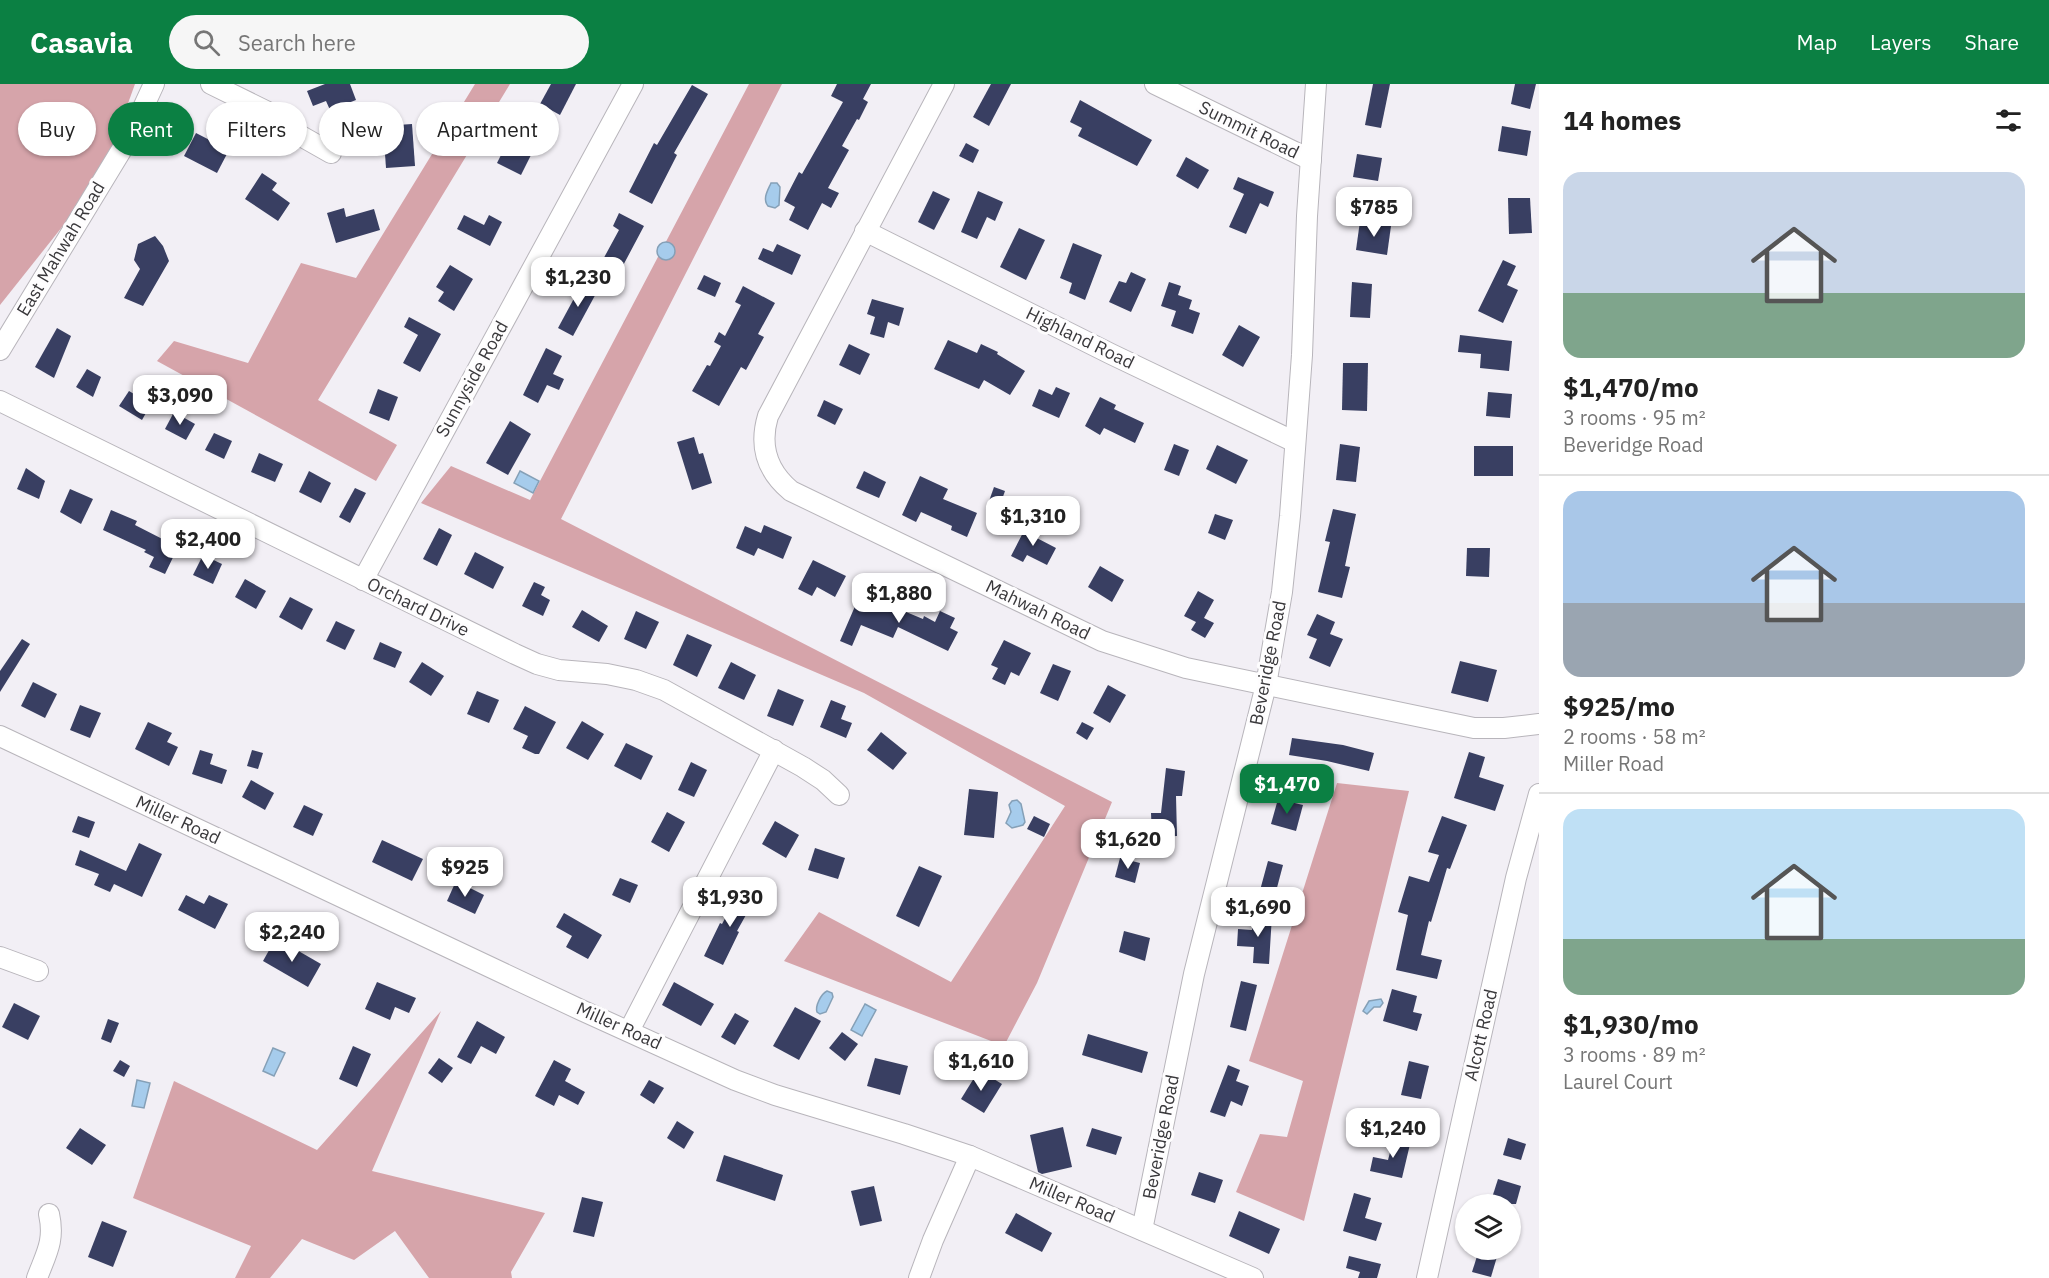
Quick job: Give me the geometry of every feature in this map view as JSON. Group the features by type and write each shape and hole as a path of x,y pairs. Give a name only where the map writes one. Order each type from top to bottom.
{"street":[{"name":"East Mahwah Road","path":"0,350 130,136 154,84"},
{"path":"211,84 270,113 319,146"},
{"name":"Sunnyside Road","path":"363,580 633,84"},
{"name":"Mahwah Road","path":"944,84 768,416 764,430 767,459 772,471 782,483 792,491 1102,641 1186,668 1474,728 1504,728 1539,724"},
{"name":"Summit Road","path":"1155,84 1311,160"},
{"name":"Beveridge Road","path":"1142,1230 1194,974 1266,685 1282,592 1302,356 1307,216 1316,84"},
{"name":"Highland Road","path":"866,231 1111,354 1295,442"},
{"name":"Orchard Drive","path":"0,401 537,664 560,670 627,678 664,690 774,750 823,780 839,795"},
{"name":"Miller Road","path":"0,736 735,1080 775,1095 970,1156 1253,1278"},
{"path":"629,1031 774,750"},
{"name":"Alcott Road","path":"1427,1278 1516,878 1539,794"},
{"path":"0,957 38,971"},
{"path":"919,1278 970,1156"},
{"path":"36,1278 51,1240 52,1229 49,1214"}],"shaded area":[{"path":"0,84 135,84 128,102 108,102 109,156 101,178 0,305"},
{"path":"475,84 510,84 499,102 464,102"},
{"path":"749,84 782,84 561,519 1112,802 1037,983 1004,1046 784,961 819,912 951,982 1065,806 864,693 421,503 451,466 530,500"},
{"path":"431,156 466,156 318,400 397,445 376,481 157,361 174,341 248,363 301,263 356,278"},
{"path":"1337,783 1409,791 1304,1221 1236,1192 1260,1134 1287,1137 1303,1081 1249,1061"},
{"path":"441,1011 372,1171 545,1213 511,1272 512,1278 429,1278 395,1231 354,1260 302,1239 270,1278 235,1278 251,1246 133,1198 174,1081 317,1150"}],"water":[{"path":"771,183 777,183 780,187 779,205 775,208 766,203 766,194"},
{"path":"666,242 672,245 675,251 672,257 666,260 660,257 657,251 660,245"},
{"path":"520,471 539,481 533,493 514,483"},
{"path":"1017,800 1021,804 1025,822 1023,825 1012,828 1006,823 1011,812 1009,805 1012,801"},
{"path":"827,991 832,993 833,997 826,1012 820,1014 817,1012 818,1004"},
{"path":"1381,999 1383,1003 1380,1007 1374,1007 1367,1014 1363,1011 1369,1001"},
{"path":"865,1004 876,1010 862,1036 851,1030"},
{"path":"273,1048 285,1053 274,1076 263,1071"},
{"path":"137,1080 150,1083 144,1108 132,1106"}],"building":[{"path":"325,84 350,84 356,100 351,102 326,101 313,106 307,91"},
{"path":"551,84 576,84 560,115 559,102 541,102"},
{"path":"837,84 871,84 863,99 868,102 842,146 849,150 828,188 839,193 831,208 822,203 808,230 789,220 795,207 784,201 799,172 802,174 843,102 831,96"},
{"path":"991,84 1011,84 989,126 973,117"},
{"path":"1373,84 1390,84 1381,128 1365,125"},
{"path":"1515,84 1536,84 1530,109 1511,104"},
{"path":"692,85 708,94 674,153 677,155 652,204 629,192 654,143 657,145"},
{"path":"1080,100 1152,140 1137,166 1078,136 1082,128 1070,122"},
{"path":"412,124 415,166 386,168 385,156 404,156 404,125"},
{"path":"1502,126 1531,131 1527,156 1498,151"},
{"path":"196,133 206,138 206,156 226,156 217,173 184,156 194,156"},
{"path":"966,143 979,150 973,163 959,156"},
{"path":"1357,154 1382,158 1378,181 1353,177"},
{"path":"500,156 530,156 521,175 497,163"},
{"path":"1186,157 1209,170 1198,189 1176,176"},
{"path":"262,173 277,183 272,190 290,203 278,221 245,199"},
{"path":"1238,177 1274,192 1268,207 1260,203 1246,234 1229,227 1244,194 1233,189"},
{"path":"933,191 950,199 934,230 918,222"},
{"path":"978,191 1003,202 995,221 987,217 977,239 961,232"},
{"path":"1508,198 1530,198 1532,233 1509,234"},
{"path":"344,208 346,217 374,209 380,230 336,243 327,213"},
{"path":"619,213 644,226 618,275 600,265 619,230 613,226"},
{"path":"464,215 484,225 489,215 502,222 490,246 457,229"},
{"path":"1360,221 1391,226 1387,255 1356,250"},
{"path":"1019,228 1045,240 1026,280 1000,267"},
{"path":"155,236 163,246 169,261 143,306 124,298 140,269 134,260 138,244"},
{"path":"1073,243 1102,255 1085,300 1069,293 1072,283 1060,278"},
{"path":"777,244 801,255 792,275 758,259 763,248 773,252"},
{"path":"1503,260 1516,266 1507,285 1518,290 1503,323 1478,311"},
{"path":"450,265 473,279 454,311 438,301 444,292 436,287"},
{"path":"1131,272 1146,279 1131,312 1109,302 1119,281 1126,283"},
{"path":"704,275 721,283 715,297 697,289"},
{"path":"584,280 599,288 573,336 558,328"},
{"path":"1169,282 1181,286 1178,295 1192,300 1189,309 1200,313 1193,334 1171,326 1176,311 1161,306"},
{"path":"1352,282 1372,284 1370,318 1350,317"},
{"path":"743,286 775,303 758,334 764,337 746,370 741,367 719,406 692,391 721,346 714,342 719,332 725,336 741,305 735,302"},
{"path":"872,299 904,308 899,326 888,322 884,338 870,334 875,317 867,314"},
{"path":"409,317 441,334 420,372 403,363 418,335 404,327"},
{"path":"1239,325 1260,337 1243,367 1222,355"},
{"path":"57,328 71,336 54,378 35,367"},
{"path":"1460,335 1512,341 1509,371 1480,368 1481,354 1458,352"},
{"path":"948,340 977,353 981,344 998,352 997,354 1025,371 1010,395 984,380 979,389 934,369"},
{"path":"849,344 870,354 860,375 839,365"},
{"path":"546,348 562,356 553,374 564,379 559,390 547,385 538,403 523,395"},
{"path":"1343,363 1368,363 1367,411 1342,410"},
{"path":"87,369 101,377 93,397 76,387"},
{"path":"1056,387 1070,393 1059,418 1032,406 1039,389 1052,395"},
{"path":"378,389 398,397 389,421 369,413"},
{"path":"129,391 151,404 142,420 119,406"},
{"path":"1488,392 1512,394 1510,418 1486,416"},
{"path":"1100,397 1116,405 1114,409 1144,423 1135,443 1104,428 1100,435 1085,426"},
{"path":"824,400 843,409 835,425 817,416"},
{"path":"174,412 195,424 186,440 165,429"},
{"path":"510,421 531,434 508,475 486,463"},
{"path":"214,433 232,441 224,459 205,450"},
{"path":"694,437 699,454 703,453 712,483 692,490 677,442"},
{"path":"1174,444 1189,450 1179,476 1164,470"},
{"path":"1340,444 1360,447 1356,482 1336,480"},
{"path":"1217,445 1248,460 1236,484 1206,469"},
{"path":"1474,446 1513,446 1513,476 1474,476"},
{"path":"259,453 283,464 275,482 251,472"},
{"path":"26,468 45,481 39,499 17,489"},
{"path":"309,471 331,483 321,503 299,492"},
{"path":"864,471 886,482 879,498 856,488"},
{"path":"920,476 948,489 943,499 977,513 967,537 951,530 952,526 921,512 916,522 902,515"},
{"path":"994,487 1005,491 999,508 988,504"},
{"path":"355,488 366,493 350,523 339,517"},
{"path":"70,489 93,499 81,524 60,512"},
{"path":"1333,509 1356,514 1345,566 1350,567 1342,598 1318,592 1330,542 1325,541"},
{"path":"111,510 137,521 135,525 178,547 165,574 149,567 154,557 144,552 146,550 103,530"},
{"path":"1215,514 1233,520 1225,540 1208,533"},
{"path":"1028,523 1037,528 1033,536 1056,548 1047,565 1027,555 1023,562 1011,556"},
{"path":"764,525 792,537 783,559 758,548 754,556 736,548 745,526 761,533"},
{"path":"439,528 452,535 437,566 423,559"},
{"path":"1467,548 1490,548 1489,577 1466,576"},
{"path":"475,552 504,567 493,589 464,574"},
{"path":"203,555 222,564 213,584 193,575"},
{"path":"813,560 846,576 835,597 817,587 812,596 798,589"},
{"path":"1100,566 1124,580 1112,602 1088,587"},
{"path":"245,579 266,591 256,609 235,597"},
{"path":"534,582 545,587 541,595 550,600 543,616 522,606"},
{"path":"1198,591 1214,600 1204,618 1214,623 1205,638 1191,630 1196,622 1184,616"},
{"path":"290,597 313,609 302,630 279,617"},
{"path":"870,597 935,622 940,611 955,618 950,628 958,632 948,651 898,627 893,638 861,625 852,646 840,641 856,604 866,608"},
{"path":"582,610 608,626 599,642 572,627"},
{"path":"636,611 659,622 646,649 624,639"},
{"path":"1317,614 1335,622 1330,634 1343,639 1330,667 1309,658 1317,639 1307,635"},
{"path":"336,621 355,630 345,650 326,641"},
{"path":"687,634 712,645 697,677 673,665"},
{"path":"22,639 30,644 0,692 0,671"},
{"path":"1004,640 1031,653 1019,676 1011,672 1005,685 992,679 998,668 991,665"},
{"path":"380,642 402,652 395,668 373,659"},
{"path":"1460,661 1497,670 1488,702 1451,693"},
{"path":"422,662 444,676 431,696 409,682"},
{"path":"731,662 756,675 744,700 718,688"},
{"path":"1053,664 1071,671 1058,701 1040,693"},
{"path":"33,682 57,694 45,718 21,706"},
{"path":"1108,685 1126,695 1110,723 1093,713"},
{"path":"778,689 804,700 793,726 767,716"},
{"path":"477,691 499,700 489,723 467,714"},
{"path":"831,700 846,706 841,719 852,723 846,738 820,727"},
{"path":"80,705 101,713 90,738 70,730"},
{"path":"525,706 556,722 539,754 522,748 528,736 513,729"},
{"path":"582,721 604,734 588,760 566,748"},
{"path":"148,722 172,733 167,742 178,747 169,766 135,749"},
{"path":"1082,722 1094,728 1087,740 1076,733"},
{"path":"881,732 907,753 893,770 867,750"},
{"path":"1292,738 1343,745 1374,753 1369,771 1289,755"},
{"path":"626,743 653,756 641,780 614,766"},
{"path":"200,750 213,754 210,764 227,770 222,784 192,774"},
{"path":"252,750 263,753 258,769 247,766"},
{"path":"1469,752 1485,757 1479,777 1504,785 1495,811 1454,798"},
{"path":"691,762 707,770 694,797 678,790"},
{"path":"1166,768 1185,771 1182,796 1176,796 1177,836 1152,837 1151,813 1161,813"},
{"path":"251,780 274,793 265,810 242,797"},
{"path":"969,789 998,792 994,838 964,835"},
{"path":"1278,799 1303,805 1296,831 1271,824"},
{"path":"304,805 323,814 313,836 293,827"},
{"path":"667,812 685,822 669,852 651,842"},
{"path":"78,816 95,822 89,838 72,832"},
{"path":"1034,816 1050,824 1044,837 1027,829"},
{"path":"1442,816 1467,825 1450,869 1447,868 1431,922 1429,921 1421,955 1442,960 1437,979 1396,970 1408,915 1398,912 1409,876 1429,882 1439,855 1428,852"},
{"path":"775,821 799,835 786,858 762,844"},
{"path":"382,840 423,859 412,881 372,862"},
{"path":"139,843 162,854 142,897 114,884 110,892 94,885 99,874 75,865 80,850 126,871"},
{"path":"815,848 845,858 838,879 808,870"},
{"path":"1120,858 1140,863 1135,883 1115,877"},
{"path":"1268,861 1283,865 1274,899 1259,894"},
{"path":"919,866 942,876 919,927 896,916"},
{"path":"620,878 638,885 630,903 612,895"},
{"path":"456,881 484,895 475,914 447,901"},
{"path":"741,889 756,897 737,931 739,932 723,965 704,956 720,923 722,924"},
{"path":"186,895 204,904 209,895 228,904 215,929 178,910"},
{"path":"564,913 602,935 588,959 566,947 572,936 556,927"},
{"path":"1253,914 1272,915 1269,964 1253,963 1254,947 1237,946 1238,929 1252,930"},
{"path":"1124,931 1150,938 1145,961 1119,952"},
{"path":"276,938 321,964 308,987 263,961"},
{"path":"1241,981 1257,985 1246,1031 1230,1027"},
{"path":"377,982 416,998 409,1013 395,1007 390,1020 365,1009"},
{"path":"674,982 714,1004 701,1026 662,1005"},
{"path":"1392,989 1417,996 1413,1012 1422,1014 1417,1031 1383,1021"},
{"path":"14,1003 40,1016 28,1040 2,1027"},
{"path":"795,1007 821,1021 799,1060 773,1046"},
{"path":"735,1013 749,1021 735,1045 721,1037"},
{"path":"108,1019 119,1023 111,1043 101,1039"},
{"path":"477,1021 505,1037 496,1054 481,1046 471,1064 457,1057"},
{"path":"842,1032 858,1044 845,1061 829,1048"},
{"path":"1088,1034 1148,1052 1142,1073 1082,1055"},
{"path":"353,1046 371,1054 357,1087 339,1079"},
{"path":"439,1058 453,1068 442,1083 428,1073"},
{"path":"875,1058 908,1066 900,1095 867,1086"},
{"path":"120,1060 130,1066 124,1077 113,1071"},
{"path":"554,1060 571,1069 565,1081 585,1092 578,1105 559,1095 554,1106 535,1096"},
{"path":"1409,1061 1429,1066 1421,1099 1401,1095"},
{"path":"1228,1065 1240,1070 1236,1081 1249,1086 1242,1106 1231,1101 1225,1117 1210,1112"},
{"path":"979,1070 1002,1084 984,1113 961,1099"},
{"path":"649,1080 664,1088 654,1104 640,1095"},
{"path":"677,1121 694,1132 684,1149 667,1138"},
{"path":"1063,1127 1072,1167 1042,1174 1038,1172 1030,1135"},
{"path":"80,1128 106,1145 92,1165 66,1148"},
{"path":"1092,1128 1122,1137 1116,1155 1086,1146"},
{"path":"1394,1137 1411,1140 1402,1178 1370,1171 1373,1157 1388,1160"},
{"path":"1508,1138 1526,1144 1521,1160 1503,1155"},
{"path":"724,1155 783,1175 775,1201 716,1181"},
{"path":"1199,1172 1223,1180 1215,1203 1191,1195"},
{"path":"1498,1179 1521,1186 1519,1194 1493,1194"},
{"path":"874,1186 882,1221 860,1226 851,1191"},
{"path":"1354,1193 1371,1198 1365,1218 1382,1223 1376,1241 1343,1231"},
{"path":"582,1197 603,1202 594,1237 573,1232"},
{"path":"1239,1211 1280,1229 1269,1254 1229,1236"},
{"path":"1016,1213 1052,1233 1042,1252 1005,1233"},
{"path":"102,1221 127,1231 113,1267 88,1257"},
{"path":"1349,1256 1381,1264 1377,1278 1358,1278 1360,1272 1346,1268"},
{"path":"1476,1260 1496,1260 1491,1277 1472,1272"}]}
